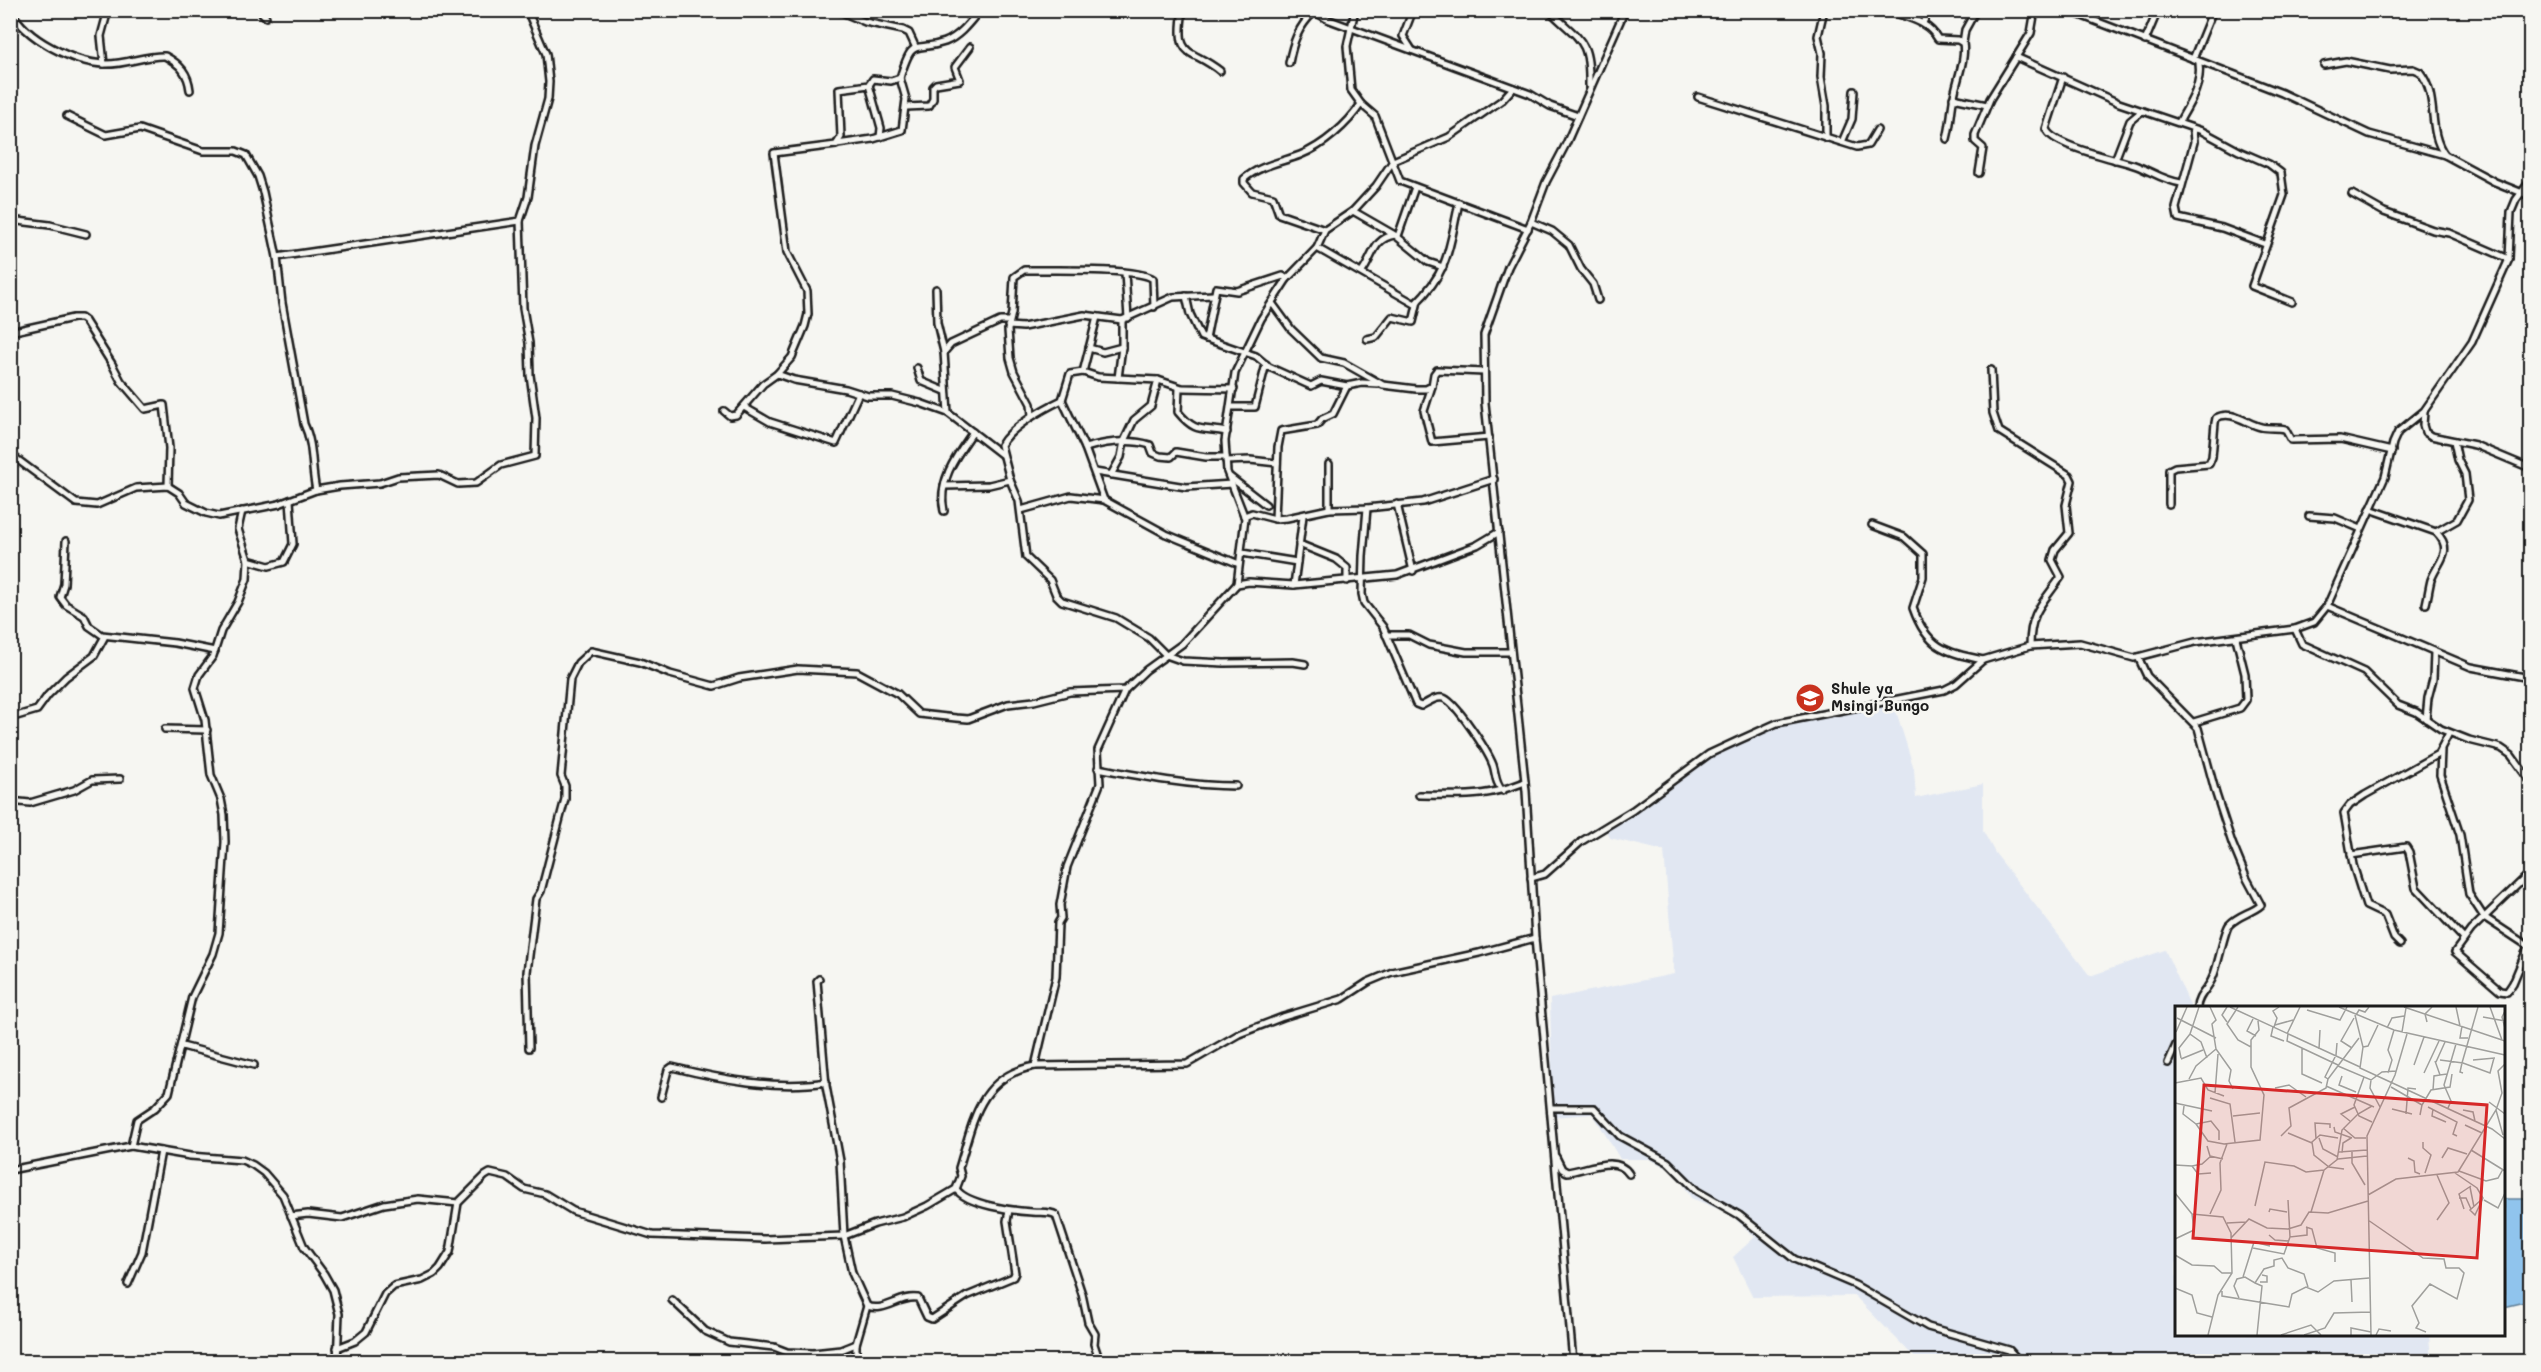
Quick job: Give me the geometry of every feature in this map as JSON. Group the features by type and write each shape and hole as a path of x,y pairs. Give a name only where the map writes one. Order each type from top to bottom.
{"street":[{"path":"11,10 17,20 37,40 86,61 104,64 165,56 185,72 189,78 190,90"},
{"path":"104,64 101,36 108,10"},
{"path":"259,10 266,17"},
{"path":"10,454 76,503 97,504 136,488 168,486 179,493 186,503 206,513 219,516 290,500 316,490 374,484 398,477 435,475 458,484 469,484 483,480 501,465 535,456 536,418 530,375 530,343 523,308 520,221 528,197 535,146 548,99 549,82 546,54 527,10"},
{"path":"837,10 865,22 903,30 909,33 915,46"},
{"path":"724,411 734,416 763,384 777,374 792,357 806,326 809,305 807,291 787,252 774,153 836,145 880,137 902,130 906,94 900,78 911,51 915,46 947,41 959,33 980,10"},
{"path":"1183,10 1180,36 1188,52 1220,71"},
{"path":"1355,10 1347,46 1348,75 1353,96 1375,116 1400,181 1528,229"},
{"path":"1413,10 1404,36 1413,51"},
{"path":"1549,10 1585,47 1589,62 1589,89"},
{"path":"1573,1362 1535,938 1525,782 1489,436 1484,372 1485,330 1508,267 1528,229 1546,182 1626,10"},
{"path":"1824,10 1818,36 1822,53 1821,77 1826,106 1826,138"},
{"path":"1887,10 1923,23 1934,32 1938,39 1958,40 1963,43"},
{"path":"1923,23 1929,10"},
{"path":"1947,139 1953,118 1953,98 1964,51 1965,30 1976,10"},
{"path":"1979,173 1983,148 1976,143 1975,138 1987,105 2002,75 2031,33 2035,10"},
{"path":"2067,10 2199,63 2282,93 2369,134 2445,155 2495,182 2530,196"},
{"path":"2145,41 2158,10"},
{"path":"2193,59 2213,10"},
{"path":"1289,63 1298,30 1313,11 1351,28 1513,88 1578,116"},
{"path":"906,107 929,106 933,99 933,87 936,84 960,80 955,67 970,47"},
{"path":"2016,57 2142,111 2179,122 2269,164 2281,173 2284,195 2252,286 2292,302"},
{"path":"2324,65 2350,62 2390,70 2413,69 2420,72 2431,96 2436,142 2445,155"},
{"path":"2179,122 2197,88 2201,76 2199,63"},
{"path":"2063,77 2046,129 2047,133 2087,152 2181,183"},
{"path":"836,145 841,137 839,89 869,85 873,79 891,81 900,78"},
{"path":"869,85 879,118 880,137"},
{"path":"1035,1066 1056,977 1060,905 1067,867 1100,784 1098,750 1125,690 1146,670 1182,644 1237,584 1244,516 1229,477 1226,459 1227,432 1235,373 1261,320 1287,279 1317,248 1325,230 1353,211 1376,186 1393,161 1449,137 1502,100 1513,88"},
{"path":"1842,142 1852,119 1854,91"},
{"path":"1698,97 1863,148 1868,145 1877,130"},
{"path":"1953,98 1987,105"},
{"path":"1325,230 1280,214 1273,197 1252,192 1244,183 1244,179 1261,168 1312,149 1343,127 1361,104"},
{"path":"2115,160 2130,121 2142,111"},
{"path":"67,116 106,135 140,129 203,151 244,153 258,176 277,257 282,303 304,424 311,438 312,470 316,490"},
{"path":"2193,129 2194,142 2176,208 2178,218 2222,228 2265,244"},
{"path":"1531,878 1545,874 1582,841 1633,810 1709,754 1777,723 1944,690 1956,684 1983,660 2030,646 2080,643 2125,657 2138,657 2194,642 2295,629 2314,622 2327,606 2385,477 2398,432 2424,411 2472,342 2509,259 2511,212 2516,200 2530,181"},
{"path":"1397,236 1415,187"},
{"path":"2352,194 2384,212 2433,230 2449,233 2509,259"},
{"path":"1368,339 1376,338 1392,317 1413,322 1418,301 1437,281 1449,255 1459,203"},
{"path":"1353,211 1397,236 1428,262 1443,267"},
{"path":"10,220 50,225 86,234"},
{"path":"277,257 520,221"},
{"path":"1531,222 1552,231 1569,245 1581,270 1593,284 1598,300"},
{"path":"1362,272 1371,251 1377,244 1388,236 1397,236"},
{"path":"1317,248 1362,272 1411,303 1418,301"},
{"path":"1032,416 1030,404 1012,366 1009,323 1012,313 1014,277 1024,270 1143,274 1153,279 1154,307"},
{"path":"1118,378 1125,319 1125,273"},
{"path":"1206,339 1216,288 1237,291 1283,276 1287,279"},
{"path":"936,289 937,322 944,351 948,413"},
{"path":"944,351 951,344 1000,321 1023,327 1084,315 1125,319 1173,297 1213,295"},
{"path":"1186,296 1198,335 1261,358 1266,364 1309,386 1321,381 1347,386 1380,383 1416,389 1432,386"},
{"path":"1272,303 1315,354 1326,360 1344,363 1380,383"},
{"path":"1083,372 1097,316"},
{"path":"10,332 73,318 81,318 85,321 121,381 145,410 164,406 169,448 168,486"},
{"path":"1089,348 1103,352 1122,347"},
{"path":"1231,407 1255,407 1266,364"},
{"path":"917,368 921,381 945,391"},
{"path":"1484,372 1437,370 1424,407 1432,442 1489,436"},
{"path":"1991,370 1993,413 1999,431 2069,475 2072,481 2066,505 2069,533 2055,550 2052,560 2061,576 2045,596 2032,619 2030,646"},
{"path":"1104,500 1085,448 1062,400 1068,376 1072,373 1083,372 1098,378 1158,380 1179,388 1234,389"},
{"path":"777,374 794,380 860,393 901,398 948,413 1001,454"},
{"path":"1111,475 1121,457 1124,441 1136,416 1151,406 1158,380"},
{"path":"1275,519 1281,431 1317,425 1322,419 1333,414 1347,386"},
{"path":"1179,388 1178,412 1186,422 1197,429 1227,432"},
{"path":"744,407 770,422 836,443 860,393"},
{"path":"1062,400 1032,416 1003,441 1001,454 1021,510 1026,557 1050,580 1058,598 1089,611 1116,618 1149,638 1166,655 1190,661 1305,664"},
{"path":"2424,411 2422,419 2425,432 2438,440 2475,445 2530,468"},
{"path":"2169,504 2169,470 2175,467 2209,464 2212,458 2216,418 2222,415 2259,427 2281,428 2288,431 2291,440 2340,439 2392,451"},
{"path":"944,511 942,497 951,464 973,432"},
{"path":"1085,448 1124,441 1149,444 1153,453 1160,456 1171,457 1181,451 1206,457 1278,464"},
{"path":"2436,532 2457,520 2468,500 2465,474 2458,460 2454,441"},
{"path":"1329,464 1329,508"},
{"path":"1095,472 1186,487 1232,484"},
{"path":"1229,477 1266,505"},
{"path":"1244,516 1252,513 1275,519 1303,516 1329,508 1367,508 1436,499 1494,479"},
{"path":"945,486 989,485 1010,480"},
{"path":"1021,510 1071,496 1104,500 1166,534 1239,564"},
{"path":"248,561 269,566 284,562 293,544 290,500"},
{"path":"1397,504 1413,571"},
{"path":"1367,508 1362,579 1364,603 1383,627 1416,704 1421,706 1437,698 1444,698 1450,702 1486,750 1499,787 1503,791"},
{"path":"2370,509 2436,532 2443,538 2445,554 2432,578 2426,604"},
{"path":"131,1146 137,1120 155,1108 169,1093 192,997 213,954 219,933 225,825 223,805 208,759 207,730 195,688 199,675 215,651 220,631 244,588 248,575 248,561 239,536 242,511"},
{"path":"1294,585 1303,516"},
{"path":"2309,516 2336,518 2361,529"},
{"path":"1872,525 1904,537 1923,554 1923,577 1912,608 1937,646 1951,653 1983,660"},
{"path":"1237,584 1250,582 1294,585 1383,578 1413,571 1477,545 1499,532"},
{"path":"66,541 64,584 60,597 66,605 84,616 89,626 96,632 105,636 175,643 215,651"},
{"path":"1299,544 1341,562 1347,568 1347,581"},
{"path":"1242,553 1297,561"},
{"path":"2327,606 2471,667 2530,678"},
{"path":"2295,629 2302,644 2364,672 2398,705 2416,712 2449,733 2501,748 2511,755 2530,781"},
{"path":"1386,635 1409,635 1429,645 1466,652 1511,652"},
{"path":"10,718 37,710 66,677 88,662 105,636"},
{"path":"2194,722 2240,708 2246,700 2245,674 2236,638"},
{"path":"530,1048 527,972 536,899 541,891 564,799 565,786 561,776 570,679 585,655 591,651 640,662 670,674 714,686 739,678 798,669 857,672 898,694 919,714 964,719 973,718 1008,704 1034,701 1070,692 1125,690"},
{"path":"2426,719 2433,679 2433,652"},
{"path":"2138,657 2147,676 2198,728 2232,843 2246,878 2261,905 2242,915 2227,929 2223,951 2213,978 2197,1002 2197,1006"},
{"path":"165,729 207,730"},
{"path":"2400,944 2392,935 2385,915 2366,906 2351,855 2344,818 2345,810 2365,795 2438,754 2449,733"},
{"path":"2441,750 2440,775 2460,835 2469,894 2484,917 2530,944 2510,988 2504,992 2455,952 2484,917 2530,873"},
{"path":"1098,768 1152,778 1216,786 1236,786"},
{"path":"10,801 30,803 74,790 93,780 120,779"},
{"path":"1419,795 1478,796 1503,791 1525,782"},
{"path":"2351,855 2406,847 2416,888 2464,939"},
{"path":"338,1348 355,1341 366,1332 385,1294 393,1286 422,1280 440,1268 450,1252 458,1203 485,1176 495,1173 507,1177 524,1188 545,1194 573,1211 652,1235 765,1239 844,1236 910,1214 956,1189 961,1176 959,1168 984,1096 1004,1077 1019,1070 1035,1066 1187,1064 1239,1034 1283,1017 1342,999 1368,982 1392,972 1535,938"},
{"path":"819,978 817,990 826,1082 838,1141 844,1236 852,1273 867,1306 856,1344 856,1362"},
{"path":"182,1046 254,1065"},
{"path":"2168,1063 2175,1047"},
{"path":"661,1097 668,1070 672,1067 780,1084 805,1085 826,1082"},
{"path":"1551,1108 1594,1108 1620,1137 1668,1162 1697,1191 1739,1215 1794,1259 1855,1285 1928,1327 2009,1350 2020,1362"},
{"path":"10,1170 131,1146 197,1157 242,1160 253,1165 277,1186 304,1247 324,1274 338,1302 337,1362"},
{"path":"128,1284 142,1252 161,1151"},
{"path":"1554,1153 1562,1169 1567,1172 1616,1163 1625,1168 1629,1174"},
{"path":"956,1189 961,1194 1008,1210 1052,1212 1058,1218 1087,1318 1095,1334 1094,1341 1100,1362"},
{"path":"291,1216 308,1214 342,1218 384,1204 418,1199 458,1203"},
{"path":"867,1306 877,1308 906,1298 918,1298 927,1317 932,1319 967,1296 1013,1277 1015,1273 1007,1221 1008,1210"},
{"path":"672,1300 705,1331 729,1342 774,1347 787,1352 813,1353 842,1350 856,1344"}],"shaded area":[{"path":"1893,701 1914,769 1916,798 1983,784 1983,831 1995,853 2090,976 2165,950 2191,1006 2175,1006 2175,1336 2429,1336 2431,1361 1918,1361 1855,1296 1753,1297 1733,1257 1755,1237 1729,1213 1691,1198 1676,1172 1649,1159 1620,1159 1593,1114 1553,1117 1550,999 1674,974 1664,851 1610,838 1605,826 1654,794 1685,767 1761,727"}],"water":[{"path":"2505,1199 2530,1199 2530,1293 2525,1302 2505,1307"}],"place":[{"name":"Shule ya Msingi Bungo","path":"1810,698"}]}
